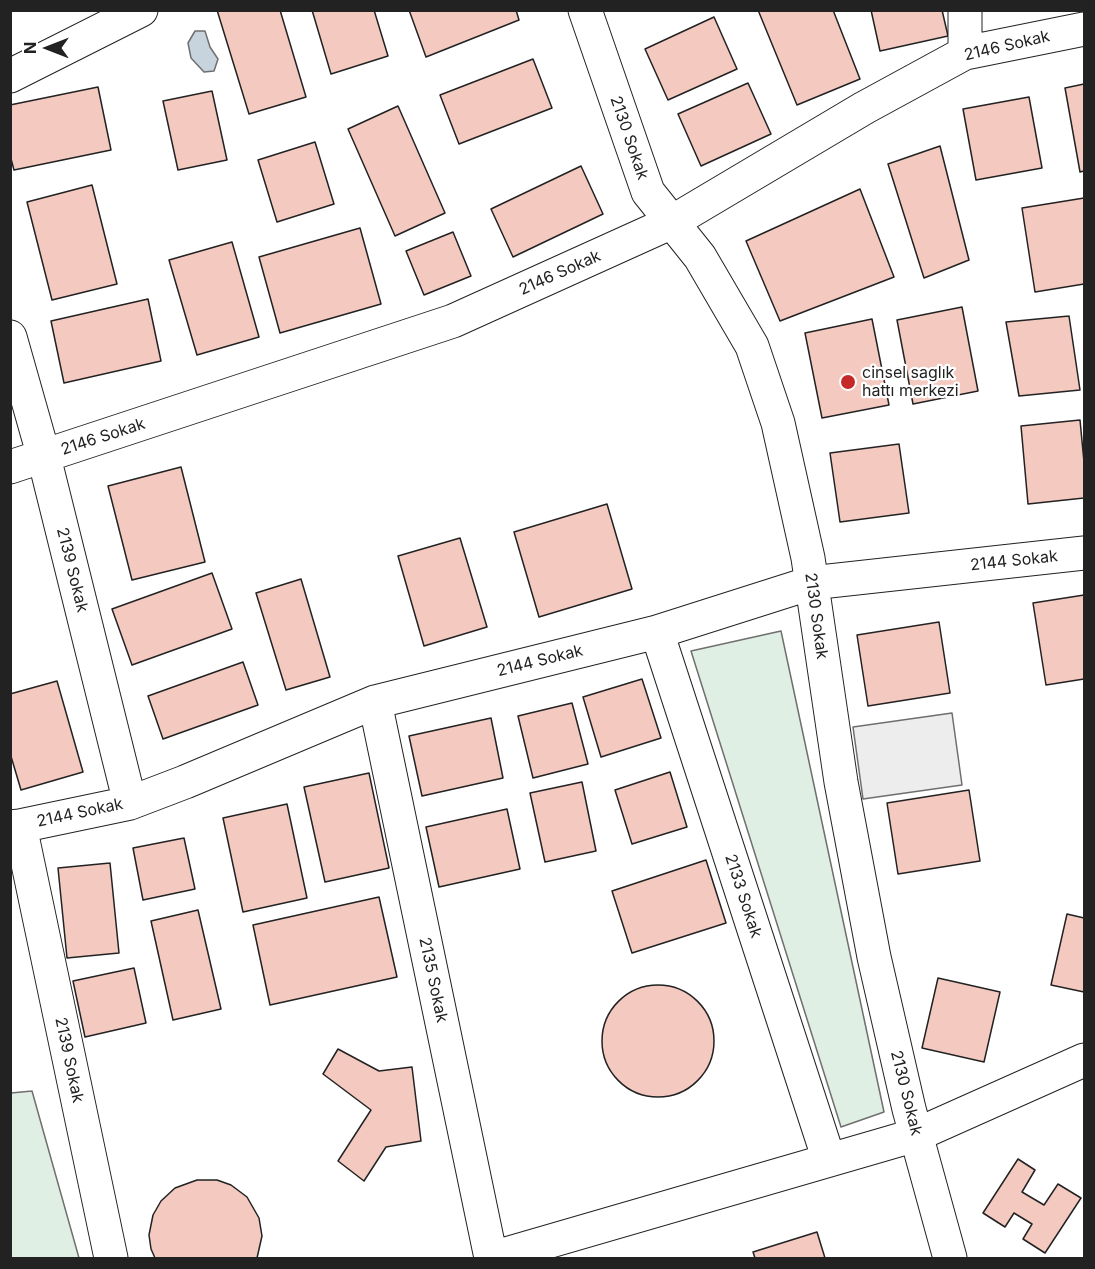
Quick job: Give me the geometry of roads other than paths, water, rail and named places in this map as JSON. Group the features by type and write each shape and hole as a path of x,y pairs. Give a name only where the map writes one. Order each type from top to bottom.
{"street":[{"path":"10,76 141,10"},
{"name":"2130 Sokak","path":"585,10 648,192 700,257 752,346 778,423 808,558 845,806 874,957 916,1135 950,1258"},
{"path":"965,52 966,10"},
{"name":"2146 Sokak","path":"10,467 453,321 672,222 864,108 965,52 1084,29"},
{"name":"2139 Sokak","path":"10,337 44,457 130,803"},
{"name":"2144 Sokak","path":"15,826 130,803 375,702 657,632 811,583 1084,553"},
{"name":"2133 Sokak","path":"657,632 829,1160"},
{"name":"2135 Sokak","path":"375,702 491,1258"},
{"name":"2139 Sokak","path":"15,826 111,1258"},
{"path":"491,1258 916,1135 1084,1060"}],"place":[{"name":"cinsel saglık hattı merkezi","path":"848,382"}]}
